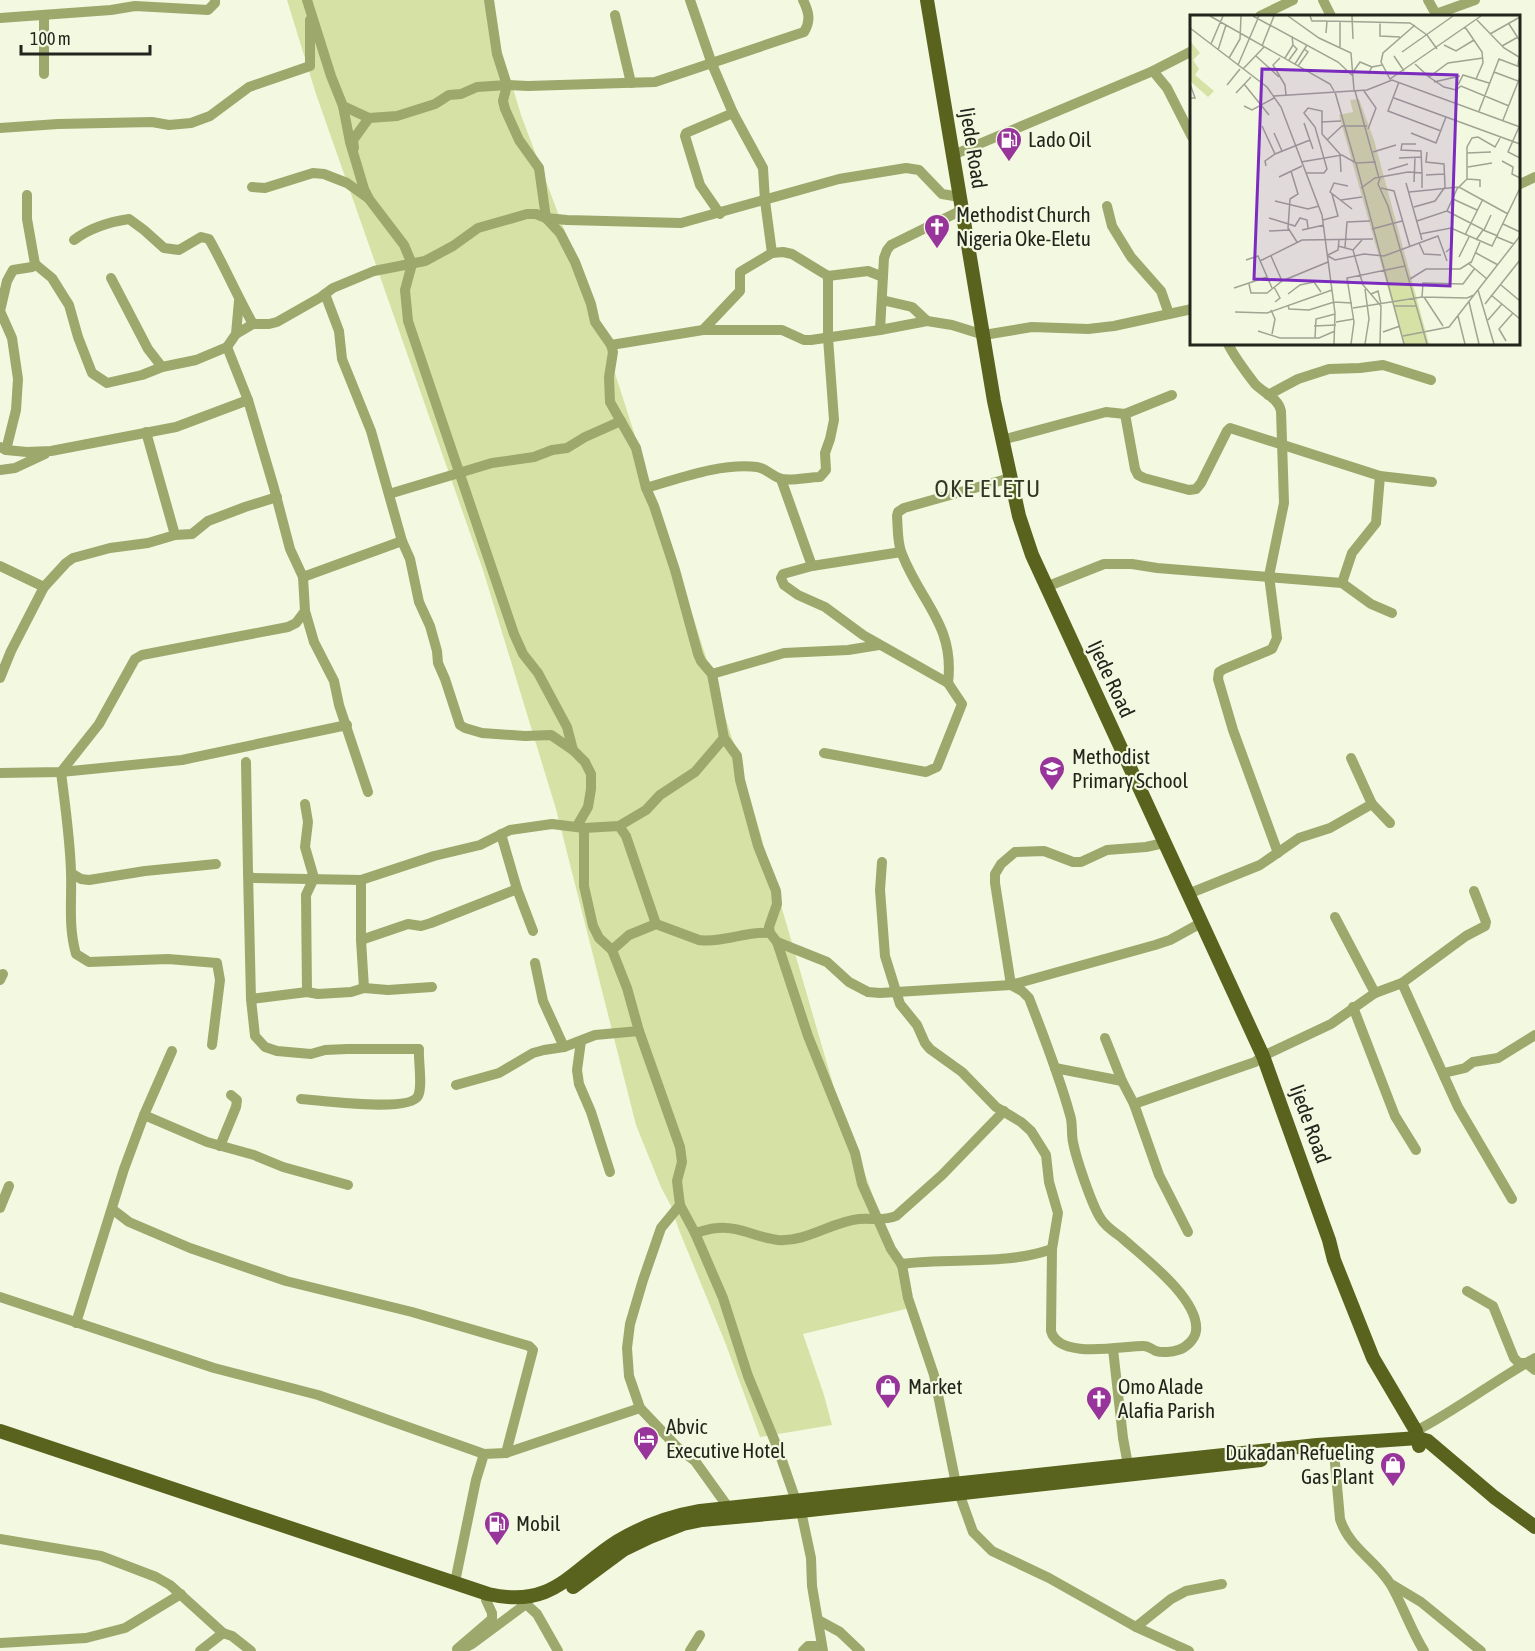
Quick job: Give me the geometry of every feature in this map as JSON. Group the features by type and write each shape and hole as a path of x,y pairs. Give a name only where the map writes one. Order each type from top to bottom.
{"main road":[{"name":"Ijede Road","path":"927,0 1002,440 1026,536 1046,587 1263,1056 1329,1240 1334,1260 1373,1358 1418,1438 1490,1506 1535,1538"},
{"path":"0,1431 486,1600 505,1604 544,1601 565,1593 623,1550 683,1524 798,1506 957,1488 1334,1452 1418,1438"},
{"name":"Ijede Road","path":"1418,1438 1428,1441 1494,1497 1535,1527"},
{"path":"957,1488 1128,1465 1317,1445 1418,1438"},
{"path":"0,1439 496,1595 526,1597 543,1593 561,1585 618,1541 646,1527 680,1515 728,1507 798,1506"}],"street":[{"path":"0,18 111,10 135,6 208,10 216,0"},
{"path":"489,0 497,54 507,85 503,101 519,140 539,168 546,218 560,233 579,270 595,322 611,345 613,352 609,377 610,402 636,448 646,488 675,570 698,654 712,674 724,738 737,756 740,780 758,846 776,891 775,913 769,934 855,1153 862,1184 891,1249 901,1263 908,1298 934,1375 957,1488 973,1532 992,1551 1049,1578 1136,1627 1189,1651"},
{"path":"690,0 712,64 733,113 763,168 772,253"},
{"path":"343,106 369,118 397,116 435,104 449,95 460,94 477,87 664,80 804,32 809,17 803,0"},
{"path":"1262,15 1293,0"},
{"path":"1323,0 1330,15"},
{"path":"1428,0 1436,15 1475,0"},
{"path":"308,4 310,66"},
{"path":"308,4 343,106 350,142 369,199"},
{"path":"44,15 44,74"},
{"path":"615,15 631,83"},
{"path":"953,155 1153,71 1190,52"},
{"path":"0,128 58,124 152,122 169,125 191,123 210,116 249,87 310,66 331,76"},
{"path":"1153,71 1167,88 1190,135"},
{"path":"720,214 700,185 685,136 686,133 733,113"},
{"path":"354,151 354,140 369,118"},
{"path":"27,195 27,219 35,264 52,278 69,305 92,373 107,383 196,360 227,347 236,334 253,324 277,322 333,288 374,271 412,264 435,256 485,225 527,214 567,220 681,224 839,179 914,168 919,170 942,194 961,204"},
{"path":"252,187 265,188 313,173 324,174 346,183 369,199 404,245 412,264 405,290 408,321 514,634 567,727 573,750"},
{"path":"1520,184 1535,177"},
{"path":"880,330 884,258 887,250 891,245 961,204"},
{"path":"1107,206 1112,226 1131,257 1161,291 1169,314"},
{"path":"74,240 107,222 129,219 164,248 179,250 201,237 209,239 226,274 233,282 239,301 253,324"},
{"path":"560,233 567,220"},
{"path":"703,330 740,291 740,272 772,253 792,254 828,276 867,271 883,277"},
{"path":"35,264 32,267 13,270 2,296 0,311 12,338 18,393 16,410 3,448 27,452 51,451 176,427 248,400"},
{"path":"646,488 724,468 756,467 781,479 820,477 826,470 825,453 834,420 828,338 828,276"},
{"path":"111,279 148,349 162,367"},
{"path":"325,294 339,331 342,359 371,431 402,541 410,559 419,602 430,626 438,663 460,725 482,733 551,735 573,750 585,762 591,774 588,807 581,827 584,886 590,915 599,938 612,950 627,988 639,1031 680,1147 682,1162 676,1181 680,1205 695,1233 723,1298 748,1376 798,1506 811,1558 812,1586 822,1648 808,1646 803,1651"},
{"path":"882,300 912,307 927,321"},
{"path":"236,334 239,301"},
{"path":"611,345 703,330 783,330 804,340 927,321 952,325 984,335 1032,327 1102,328 1190,309"},
{"path":"1229,345 1258,387 1279,404 1283,513 1274,543 1269,576 1277,638 1272,649 1218,672 1233,730 1278,853"},
{"path":"227,347 248,400 290,549 303,576 305,610 314,642 334,681 339,705 368,792"},
{"path":"1268,395 1298,379 1329,369 1383,365 1431,380"},
{"path":"1002,440 1106,412 1125,414 1172,395"},
{"path":"1125,414 1138,475 1189,490 1196,489 1201,483 1230,428 1380,476 1432,482"},
{"path":"388,494 459,471 492,463 534,457 552,450 567,448 621,421"},
{"path":"146,432 175,535"},
{"path":"0,470 15,468 51,451"},
{"path":"1342,583 1352,553 1376,523 1380,476"},
{"path":"948,683 951,665 944,631 931,611 901,552 897,516 904,508 1010,478"},
{"path":"781,479 812,566"},
{"path":"0,678 44,586 73,558 175,535 192,534 207,521 277,497"},
{"path":"303,576 402,541"},
{"path":"824,753 926,772 932,771 937,767 962,704 948,683 879,645 825,607 798,595 783,585 781,578 783,574 812,566 901,552"},
{"path":"1046,587 1091,568 1116,563 1342,583 1371,604 1392,613"},
{"path":"0,566 44,586"},
{"path":"212,1045 220,980 218,963 168,959 89,962 76,954 70,926 71,873 66,803 61,771 99,724 135,659 142,655 288,627 296,623 305,610"},
{"path":"712,674 784,653 848,650 879,645"},
{"path":"0,772 61,771 182,760 347,725"},
{"path":"248,872 250,878 258,879 361,880 434,856 480,845 510,830 552,824 581,827 619,825 645,810 660,795 695,772 724,738"},
{"path":"1352,758 1372,804 1390,823"},
{"path":"246,762 251,999 255,1036 265,1047 278,1052 311,1054 325,1050 419,1048 419,1089 418,1096 414,1099 380,1106 301,1099"},
{"path":"305,804 308,822 305,847 314,878 306,895 307,992"},
{"path":"1188,894 1260,865 1299,838 1330,828 1372,804"},
{"path":"619,825 626,836 656,924"},
{"path":"501,834 533,931"},
{"path":"1011,985 995,883 995,874 1001,864 1015,852 1044,851 1073,862 1081,862 1107,850 1164,843"},
{"path":"882,862 880,890 885,956 900,1004 917,1024 930,1049 962,1072 996,1107 1031,1131 1046,1155 1049,1182 1058,1213 1052,1249 1051,1331 1053,1337 1063,1345 1077,1348 1113,1349 1143,1346 1161,1352 1182,1349 1194,1337 1196,1330 1193,1313 1180,1294 1152,1264 1101,1221 1073,1143 1071,1118 1055,1068 1029,998 1011,985"},
{"path":"71,873 81,879 89,880 145,871 216,864"},
{"path":"361,880 364,988"},
{"path":"361,940 408,924 421,926 431,923 518,889"},
{"path":"1134,1104 1255,1062 1263,1056 1322,1029 1375,993 1402,983 1466,936 1485,926 1486,922 1474,891"},
{"path":"1335,917 1375,993"},
{"path":"612,950 629,935 656,924 706,941 769,934 827,962 849,982 867,992 895,992 1011,985 1155,945 1170,940 1201,923"},
{"path":"535,963 543,1001 564,1047"},
{"path":"1402,983 1463,1116 1512,1199"},
{"path":"251,999 307,992 318,994 351,992 364,988 388,990 432,987"},
{"path":"1353,1007 1395,1116 1416,1150"},
{"path":"456,1085 499,1073 533,1053 564,1047 595,1035 639,1031"},
{"path":"1444,1073 1460,1070 1473,1062 1498,1058 1535,1035"},
{"path":"1105,1038 1122,1082 1134,1104 1159,1175 1188,1232"},
{"path":"581,1041 577,1070 579,1084 610,1172"},
{"path":"76,1323 144,1115 172,1051"},
{"path":"1055,1068 1122,1082"},
{"path":"220,1146 236,1107 237,1100 231,1095"},
{"path":"695,1233 718,1228 740,1230 765,1238 789,1240 851,1221 889,1219 896,1216 942,1175 1004,1111"},
{"path":"144,1115 220,1146 348,1185"},
{"path":"0,1208 9,1186"},
{"path":"680,1205 661,1228 630,1324 627,1348 629,1376 640,1408 676,1448 695,1461 728,1507"},
{"path":"112,1209 129,1222 190,1248 286,1281 412,1311 529,1346 533,1350 532,1357 506,1453"},
{"path":"901,1263 925,1260 1019,1258 1052,1249"},
{"path":"1467,1291 1493,1306 1514,1358 1519,1363 1532,1364"},
{"path":"0,1297 214,1368 318,1395 484,1454 506,1453 640,1408"},
{"path":"1113,1349 1128,1465"},
{"path":"1418,1438 1439,1419 1498,1379 1532,1364"},
{"path":"1334,1452 1340,1519 1344,1530 1349,1539 1373,1561 1390,1584 1424,1651"},
{"path":"455,1582 476,1480 484,1454"},
{"path":"0,1539 101,1556 156,1576 181,1594 223,1633 232,1636 251,1651"},
{"path":"1136,1627 1171,1599 1186,1591 1222,1584"},
{"path":"1390,1584 1421,1602 1481,1651"},
{"path":"0,1643 86,1638 125,1628 181,1594"},
{"path":"457,1651 465,1640 492,1619 492,1613 486,1600"},
{"path":"457,1651 472,1644 526,1604 537,1614 558,1651"},
{"path":"818,1620 840,1632 860,1651"},
{"path":"200,1651 223,1633"},
{"path":"690,1651 700,1635"}],"green space":[{"path":"287,0 486,0 521,115 596,314 738,757 837,1098 914,1307 803,1334 832,1425 760,1437 671,1206 636,1125 556,809 483,570 316,94"}],"place":[{"name":"Lado Oil","path":"1009,163"},
{"name":"Methodist Church Nigeria Oke-Eletu","path":"937,250"},
{"name":"Methodist Primary School","path":"1052,792"},
{"name":"Market","path":"888,1410"},
{"name":"Omo Alade Alafia Parish","path":"1099,1422"},
{"name":"Abvic Executive Hotel","path":"646,1462"},
{"name":"Dukadan Refueling Gas Plant","path":"1393,1488"},
{"name":"Mobil","path":"497,1547"}],"district":[{"name":"OKE ELETU","path":"988,489"}]}
